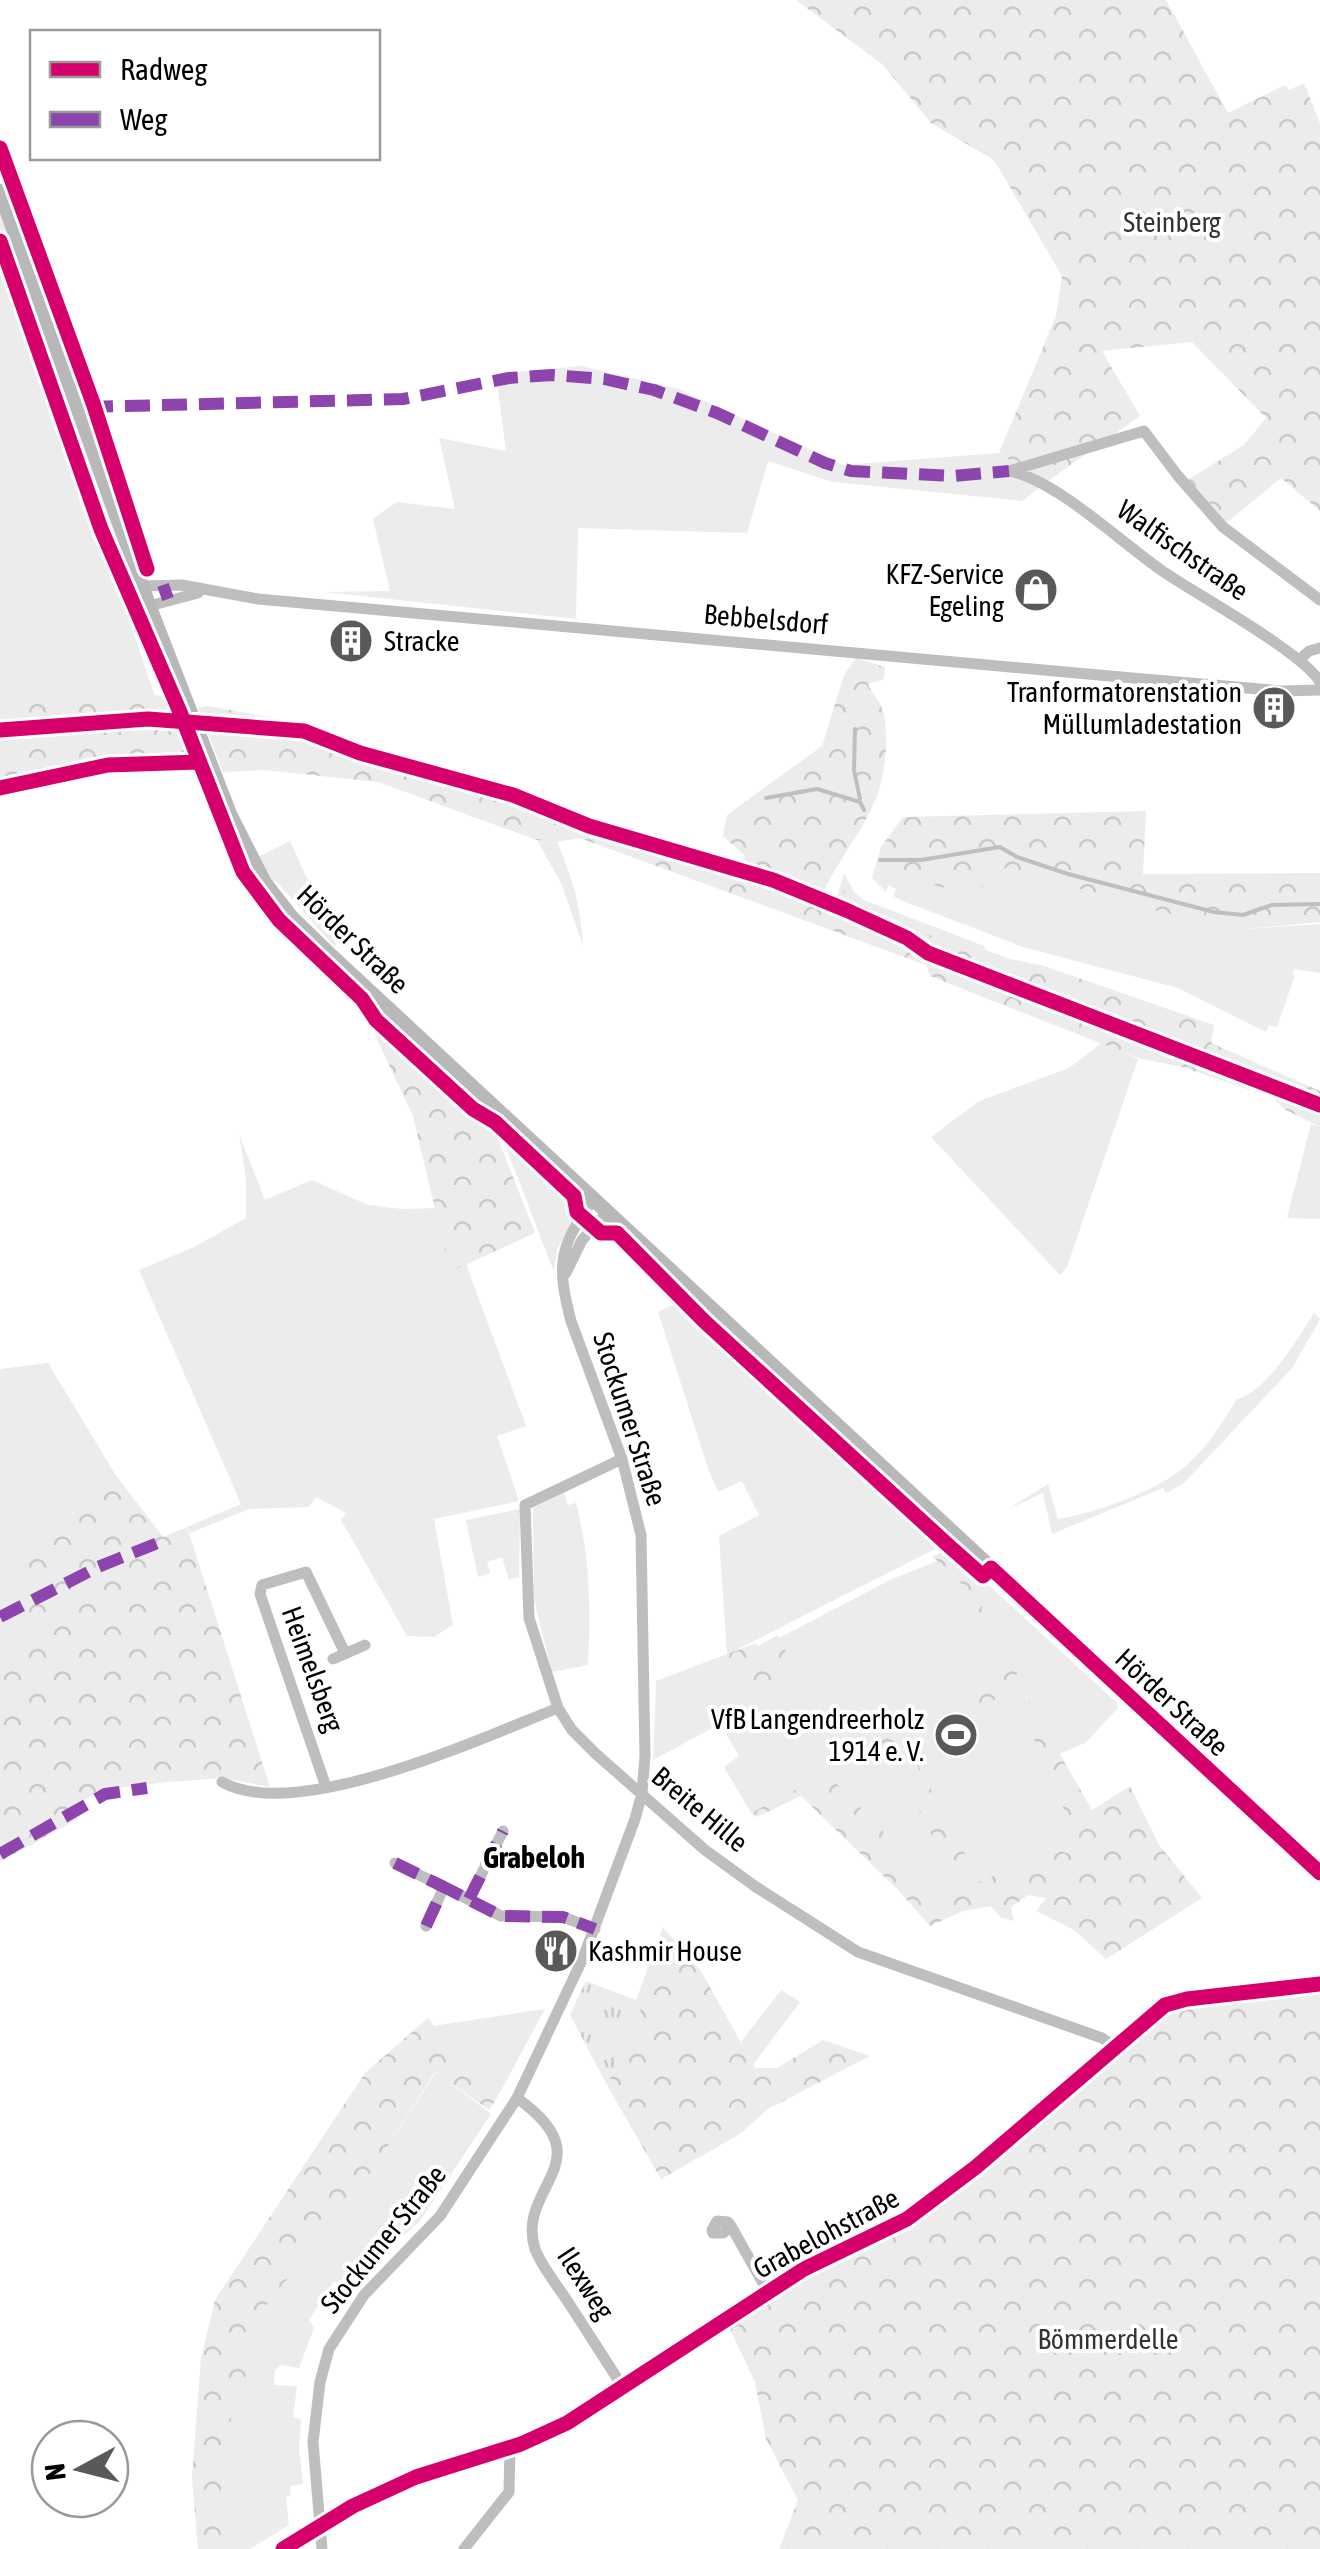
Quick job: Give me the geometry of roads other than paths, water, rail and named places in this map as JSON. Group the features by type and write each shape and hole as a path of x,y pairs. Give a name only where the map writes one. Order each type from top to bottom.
{"main road":[{"name":"Hörder Straße","path":"0,191 201,740 242,843 285,910 1320,1873"}],"street":[{"name":"Walfischstraße","path":"1320,600 1218,522 1144,431 1009,472 1028,476 1078,508 1161,570 1298,660 1320,682"},
{"name":"Bebbelsdorf","path":"142,586 182,585 207,592 1132,678 1282,691 1320,690"},
{"name":"Bebbelsdorf","path":"149,606 207,592"},
{"path":"1298,660 1320,648"},
{"name":"Stockumer Straße","path":"322,2549 314,2427 329,2349 372,2286 435,2222 517,2098 594,1929 642,1794 644,1575 638,1520 622,1459 572,1321 564,1277 566,1242 594,1199"},
{"path":"564,1277 577,1247 608,1212"},
{"name":"Breite Hille","path":"622,1459 525,1505 527,1608 558,1708 584,1742 669,1822 731,1869 858,1952 1102,2038 1115,2047"},
{"name":"Heimelsberg","path":"326,1787 260,1594 261,1587 306,1572 339,1656 365,1645"},
{"path":"222,1782 234,1789 261,1792 326,1787 399,1770 558,1708"},
{"path":"469,1900 502,1831"},
{"path":"395,1863 501,1916 563,1917 594,1929"},
{"path":"426,1926 444,1887"},
{"name":"Grabelohstraße","path":"284,2549 416,2476 510,2447 567,2423 804,2268 902,2222 939,2198 1156,2012 1179,2000 1320,1984"},
{"name":"Ilexweg","path":"517,2098 548,2125 557,2150 555,2170 534,2222 536,2251 623,2388"},
{"name":"Grabelohstraße","path":"731,2226 768,2292"},
{"path":"464,2549 510,2492 510,2447"}],"waterway":[{"path":"855,729 854,770 860,799"},
{"path":"766,798 817,789 860,802 864,810"},
{"path":"880,860 921,860 1000,847 1017,857 1068,874 1214,912 1243,915 1272,905 1320,904"}],"place":[{"name":"KFZ-Service Egeling","path":"1036,590"},
{"name":"Stracke","path":"351,641"},
{"name":"Tranformatorenstation Müllumladestation","path":"1274,708"},
{"name":"VfB Langendreerholz 1914 e. V.","path":"956,1735"},
{"name":"Kashmir House","path":"556,1951"}],"district":[{"name":"Grabeloh","path":"534,1858"}],"park label":[{"name":"Steinberg","path":"1172,222"},
{"name":"Bömmerdelle","path":"1108,2339"}]}
